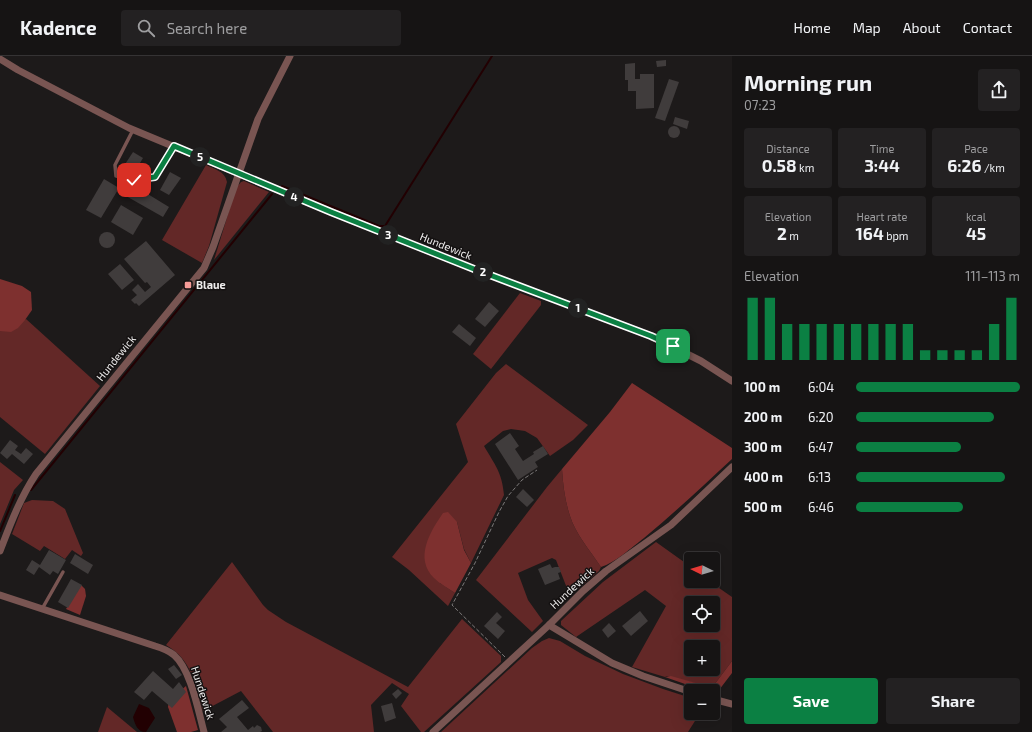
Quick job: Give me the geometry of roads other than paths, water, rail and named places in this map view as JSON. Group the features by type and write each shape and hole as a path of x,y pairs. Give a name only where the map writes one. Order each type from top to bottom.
{"street":[{"name":"Hundewick","path":"0,551 26,489 36,474 204,268 213,247 258,120 290,56"},
{"name":"Hundewick","path":"0,59 31,77 133,130 474,269 651,336 701,361 732,381"},
{"name":"Hundewick","path":"433,732 606,571 671,525 732,467"},
{"name":"Hundewick","path":"0,595 164,649 174,655 182,664 188,675 204,732"},
{"path":"549,625 612,663 649,678 684,690"},
{"path":"720,701 732,704"}],"lane":[{"path":"133,130 115,166 116,176 125,180 142,180 155,177 174,146"},
{"path":"42,609 64,572"}],"waterway":[{"path":"282,186 379,226 385,226 492,56"},
{"path":"31,490 272,194"},
{"path":"0,531 15,495"}],"place":[{"name":"Blaue","path":"188,285"}]}
